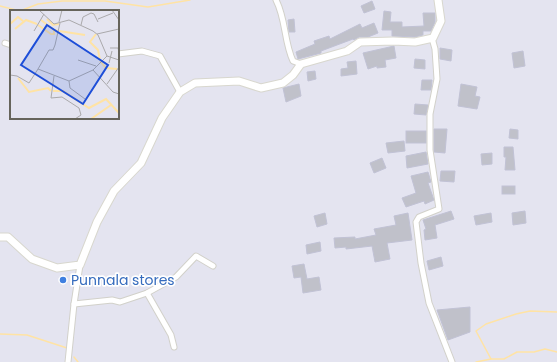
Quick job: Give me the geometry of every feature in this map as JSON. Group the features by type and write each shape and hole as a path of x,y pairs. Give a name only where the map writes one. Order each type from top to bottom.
{"main road":[{"path":"0,237 8,237 32,259 56,268 80,265 94,228 114,191 141,163 162,118 180,92 194,83 239,82 261,88 283,83 293,75 300,64 347,51 360,42 415,42 432,38 441,21 438,0"}],"street":[{"path":"276,0 282,14 283,28 289,52 294,61 300,64"},
{"path":"432,38 435,49 436,79 430,114 430,150 440,209 419,216 416,222 421,263 429,303 452,362"},
{"path":"5,44 10,46"},
{"path":"119,54 142,51 160,56 180,92"},
{"path":"74,304 112,300 120,302 147,293 176,277 196,256 213,266"},
{"path":"68,362 80,265"},
{"path":"147,293 171,334 174,347"}],"building":[{"path":"372,1 375,9 364,13 361,6"},
{"path":"384,11 391,12 390,22 402,22 402,27 424,26 423,13 435,13 435,22 431,31 423,31 423,35 415,37 392,36 392,30 382,30"},
{"path":"294,19 295,32 289,32 288,20"},
{"path":"374,23 378,33 368,37 359,37 321,51 321,53 298,59 296,52 315,44 314,41 329,36 330,39 360,24 362,28"},
{"path":"394,46 396,58 385,60 386,67 377,68 377,66 368,69 363,53"},
{"path":"440,48 452,50 451,61 440,59"},
{"path":"523,51 525,66 514,68 512,53"},
{"path":"415,59 425,60 425,69 414,68"},
{"path":"356,61 357,74 341,76 341,69 348,68 347,62"},
{"path":"315,71 316,79 308,81 307,72"},
{"path":"422,80 432,80 431,90 421,90"},
{"path":"299,84 301,96 286,102 283,88"},
{"path":"461,84 477,87 475,96 480,97 477,109 458,106"},
{"path":"415,104 428,105 426,115 414,114"},
{"path":"434,129 447,129 445,153 434,152"},
{"path":"510,129 518,130 518,139 509,138"},
{"path":"406,131 426,131 426,143 406,143"},
{"path":"404,141 405,151 388,153 386,143"},
{"path":"504,147 513,147 515,170 505,170 506,157 504,157"},
{"path":"426,152 428,164 407,168 406,156"},
{"path":"492,153 492,164 482,165 481,154"},
{"path":"382,158 386,168 374,173 370,163"},
{"path":"441,171 455,171 454,182 440,181"},
{"path":"428,172 431,182 428,183 434,200 425,204 424,201 406,207 402,198 416,193 411,176"},
{"path":"502,186 515,186 515,194 502,194"},
{"path":"451,211 454,219 435,225 437,238 425,240 424,230 426,229 423,220"},
{"path":"525,211 526,223 513,225 512,213"},
{"path":"325,213 327,224 317,227 314,216"},
{"path":"408,213 412,240 387,243 390,259 375,262 372,246 346,249 346,247 335,248 334,238 355,237 355,239 376,235 374,229 396,225 394,216"},
{"path":"491,213 492,222 476,225 474,216"},
{"path":"320,242 321,251 307,254 306,245"},
{"path":"441,257 443,266 429,270 427,261"},
{"path":"304,264 307,279 319,277 321,290 303,293 301,277 294,278 292,266"},
{"path":"470,307 470,332 448,340 437,310"}],"waterway":[{"path":"23,10 38,4 62,1 105,1 148,7 190,0"},
{"path":"0,6 16,10"},
{"path":"476,362 491,359 476,331 486,324 530,311 557,312"},
{"path":"0,334 27,335 67,348"},
{"path":"491,359 504,359 517,352 534,352 545,349 557,352"},
{"path":"74,357 78,362"}],"place":[{"name":"Punnala stores","path":"63,280"}]}
